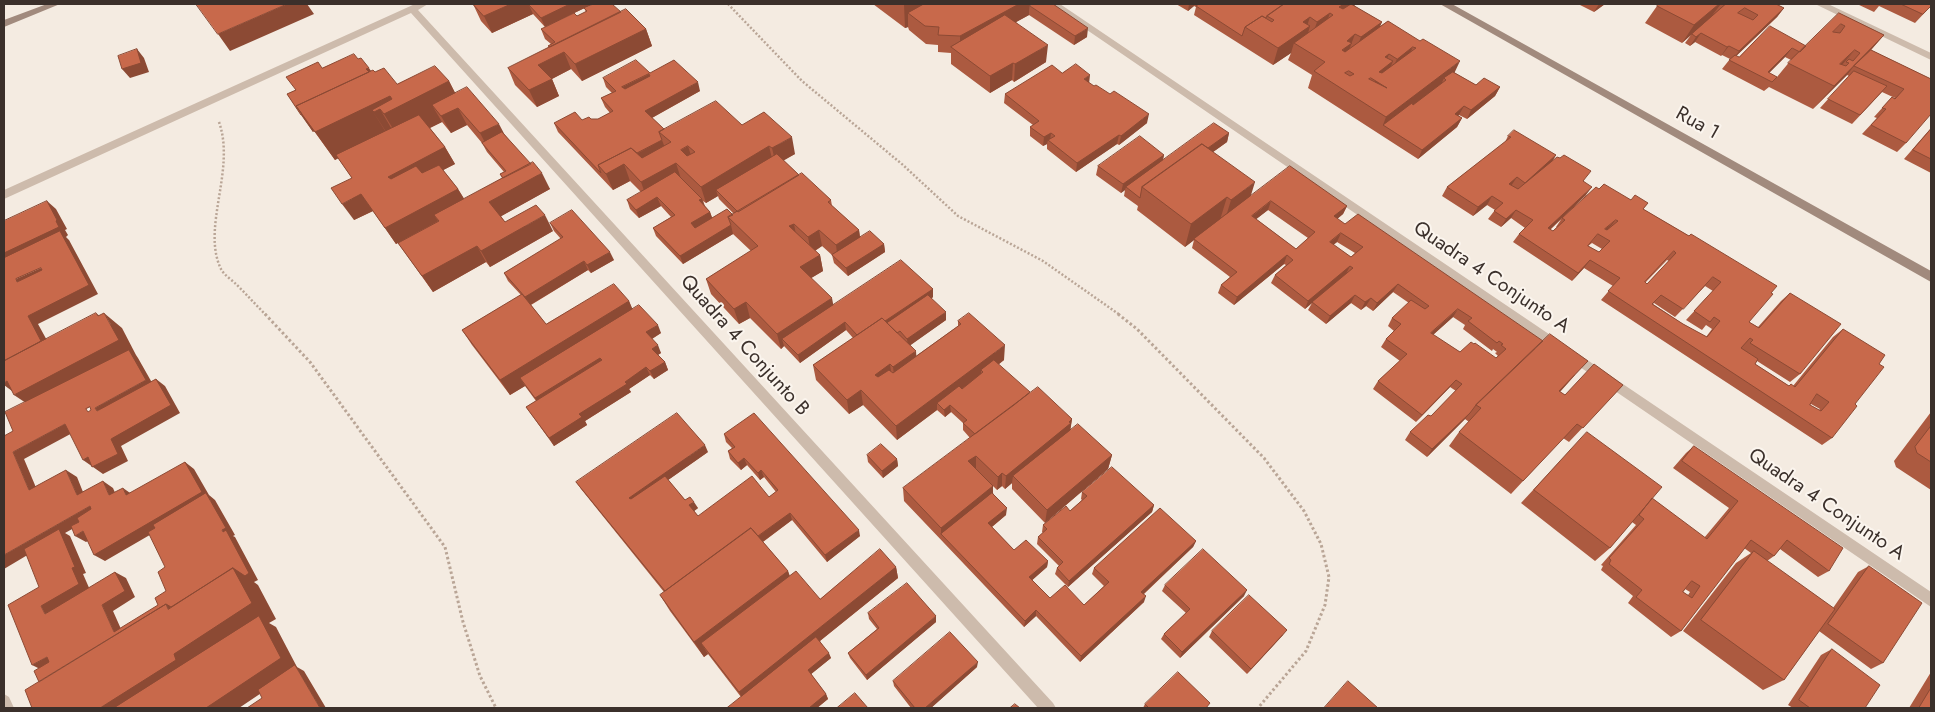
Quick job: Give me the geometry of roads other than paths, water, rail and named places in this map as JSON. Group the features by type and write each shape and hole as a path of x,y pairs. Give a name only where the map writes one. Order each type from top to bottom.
{"street":[{"path":"4,24 55,4"},
{"name":"Quadra 4 Conjunto A","path":"1054,4 1931,600"},
{"name":"Rua 1","path":"1445,4 1931,277"},
{"path":"1820,4 1931,57"},
{"path":"4,195 417,7"},
{"name":"Quadra 4 Conjunto B","path":"417,7 1048,708"},
{"path":"4,702 6,708"}]}
